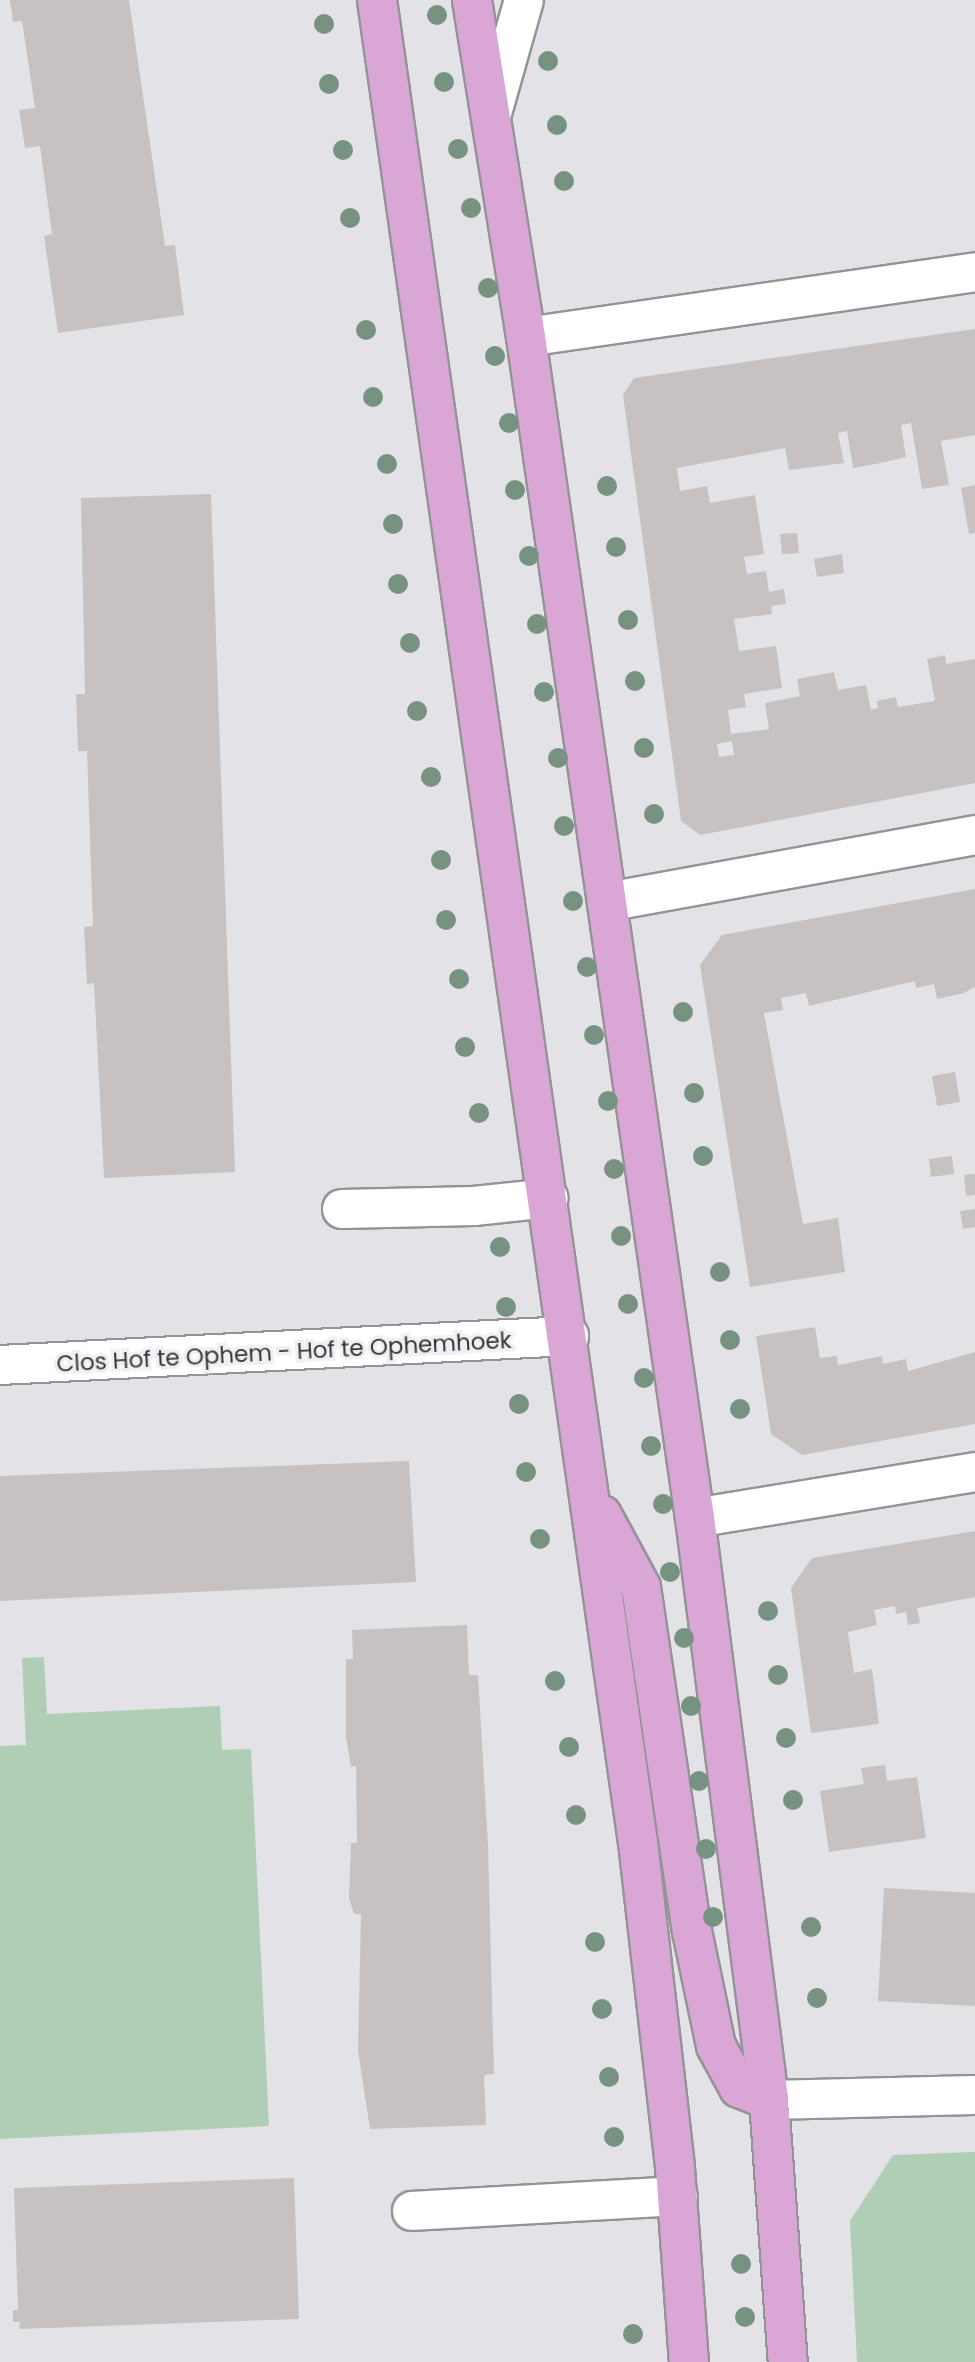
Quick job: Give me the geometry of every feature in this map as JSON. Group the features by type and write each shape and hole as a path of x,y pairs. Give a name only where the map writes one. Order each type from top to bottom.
{"main road":[{"path":"377,0 591,1495 678,2196 690,2362"},
{"path":"472,0 526,337 695,1518 769,2100 788,2362"},
{"path":"591,1495 641,1587 692,1931 716,2046 739,2088 769,2100"}],"street":[{"path":"492,113 524,0"},
{"path":"526,337 975,272"},
{"path":"607,902 975,835"},
{"path":"342,1209 474,1206 550,1198"},
{"name":"Clos Hof te Ophem - Hof te Ophemhoek","path":"0,1365 569,1336"},
{"path":"695,1518 975,1472"},
{"path":"769,2100 975,2095"},
{"path":"412,2211 678,2196"}],"green space":[{"path":"44,1657 47,1714 220,1706 222,1750 251,1749 269,2126 0,2139 0,1746 26,1745 22,1658"},
{"path":"975,2152 975,2362 857,2362 850,2221 893,2155"}],"building":[{"path":"10,0 129,0 165,246 175,245 184,315 58,333 44,236 52,234 40,146 25,148 19,110 35,108 22,21 13,22"},
{"path":"975,329 975,435 941,441 949,485 922,489 911,423 901,425 906,457 881,463 853,468 847,431 838,433 844,463 789,470 785,448 677,468 680,491 707,486 710,503 755,495 764,554 744,557 747,574 766,571 769,592 784,589 786,604 771,606 772,614 734,619 739,651 776,646 782,688 744,694 746,707 728,710 731,734 769,729 765,703 800,696 797,679 834,672 838,690 866,685 871,710 878,708 877,701 896,697 898,707 935,701 927,659 945,655 946,664 975,659 975,783 700,835 681,821 623,395 634,378","holes":["732,741 734,755 719,757 717,744"]},
{"path":"975,485 975,533 969,534 961,488"},
{"path":"211,494 235,1172 104,1178 94,983 87,984 84,927 93,926 87,751 78,751 76,694 85,694 81,498"},
{"path":"797,533 799,553 782,554 780,534"},
{"path":"842,554 844,573 817,577 814,559"},
{"path":"975,889 975,987 964,993 937,999 934,984 916,988 915,981 809,1006 806,993 781,998 783,1010 764,1013 803,1224 838,1218 845,1272 750,1287 700,965 722,935"},
{"path":"955,1072 960,1102 937,1106 932,1076"},
{"path":"952,1156 954,1174 931,1177 929,1159"},
{"path":"975,1174 975,1195 966,1196 964,1175"},
{"path":"975,1209 975,1227 963,1229 960,1211"},
{"path":"815,1327 820,1358 837,1356 838,1365 882,1356 883,1364 906,1359 908,1371 975,1352 975,1424 802,1455 771,1434 756,1336"},
{"path":"409,1461 416,1582 0,1601 0,1476"},
{"path":"975,1531 975,1597 917,1608 920,1623 908,1625 906,1612 896,1614 895,1606 874,1610 877,1625 848,1632 854,1673 872,1669 879,1724 811,1733 791,1588 812,1558"},
{"path":"467,1625 469,1675 478,1675 488,1845 494,2074 484,2075 486,2125 370,2129 358,2051 361,1914 354,1914 349,1898 351,1843 357,1843 356,1766 351,1767 346,1737 346,1659 353,1659 352,1630"},
{"path":"885,1765 887,1781 917,1777 926,1838 829,1852 820,1791 864,1784 861,1768"},
{"path":"884,1888 975,1893 975,2006 878,2001"},
{"path":"294,2178 299,2319 19,2329 20,2322 13,2322 13,2310 18,2310 14,2188"}]}
